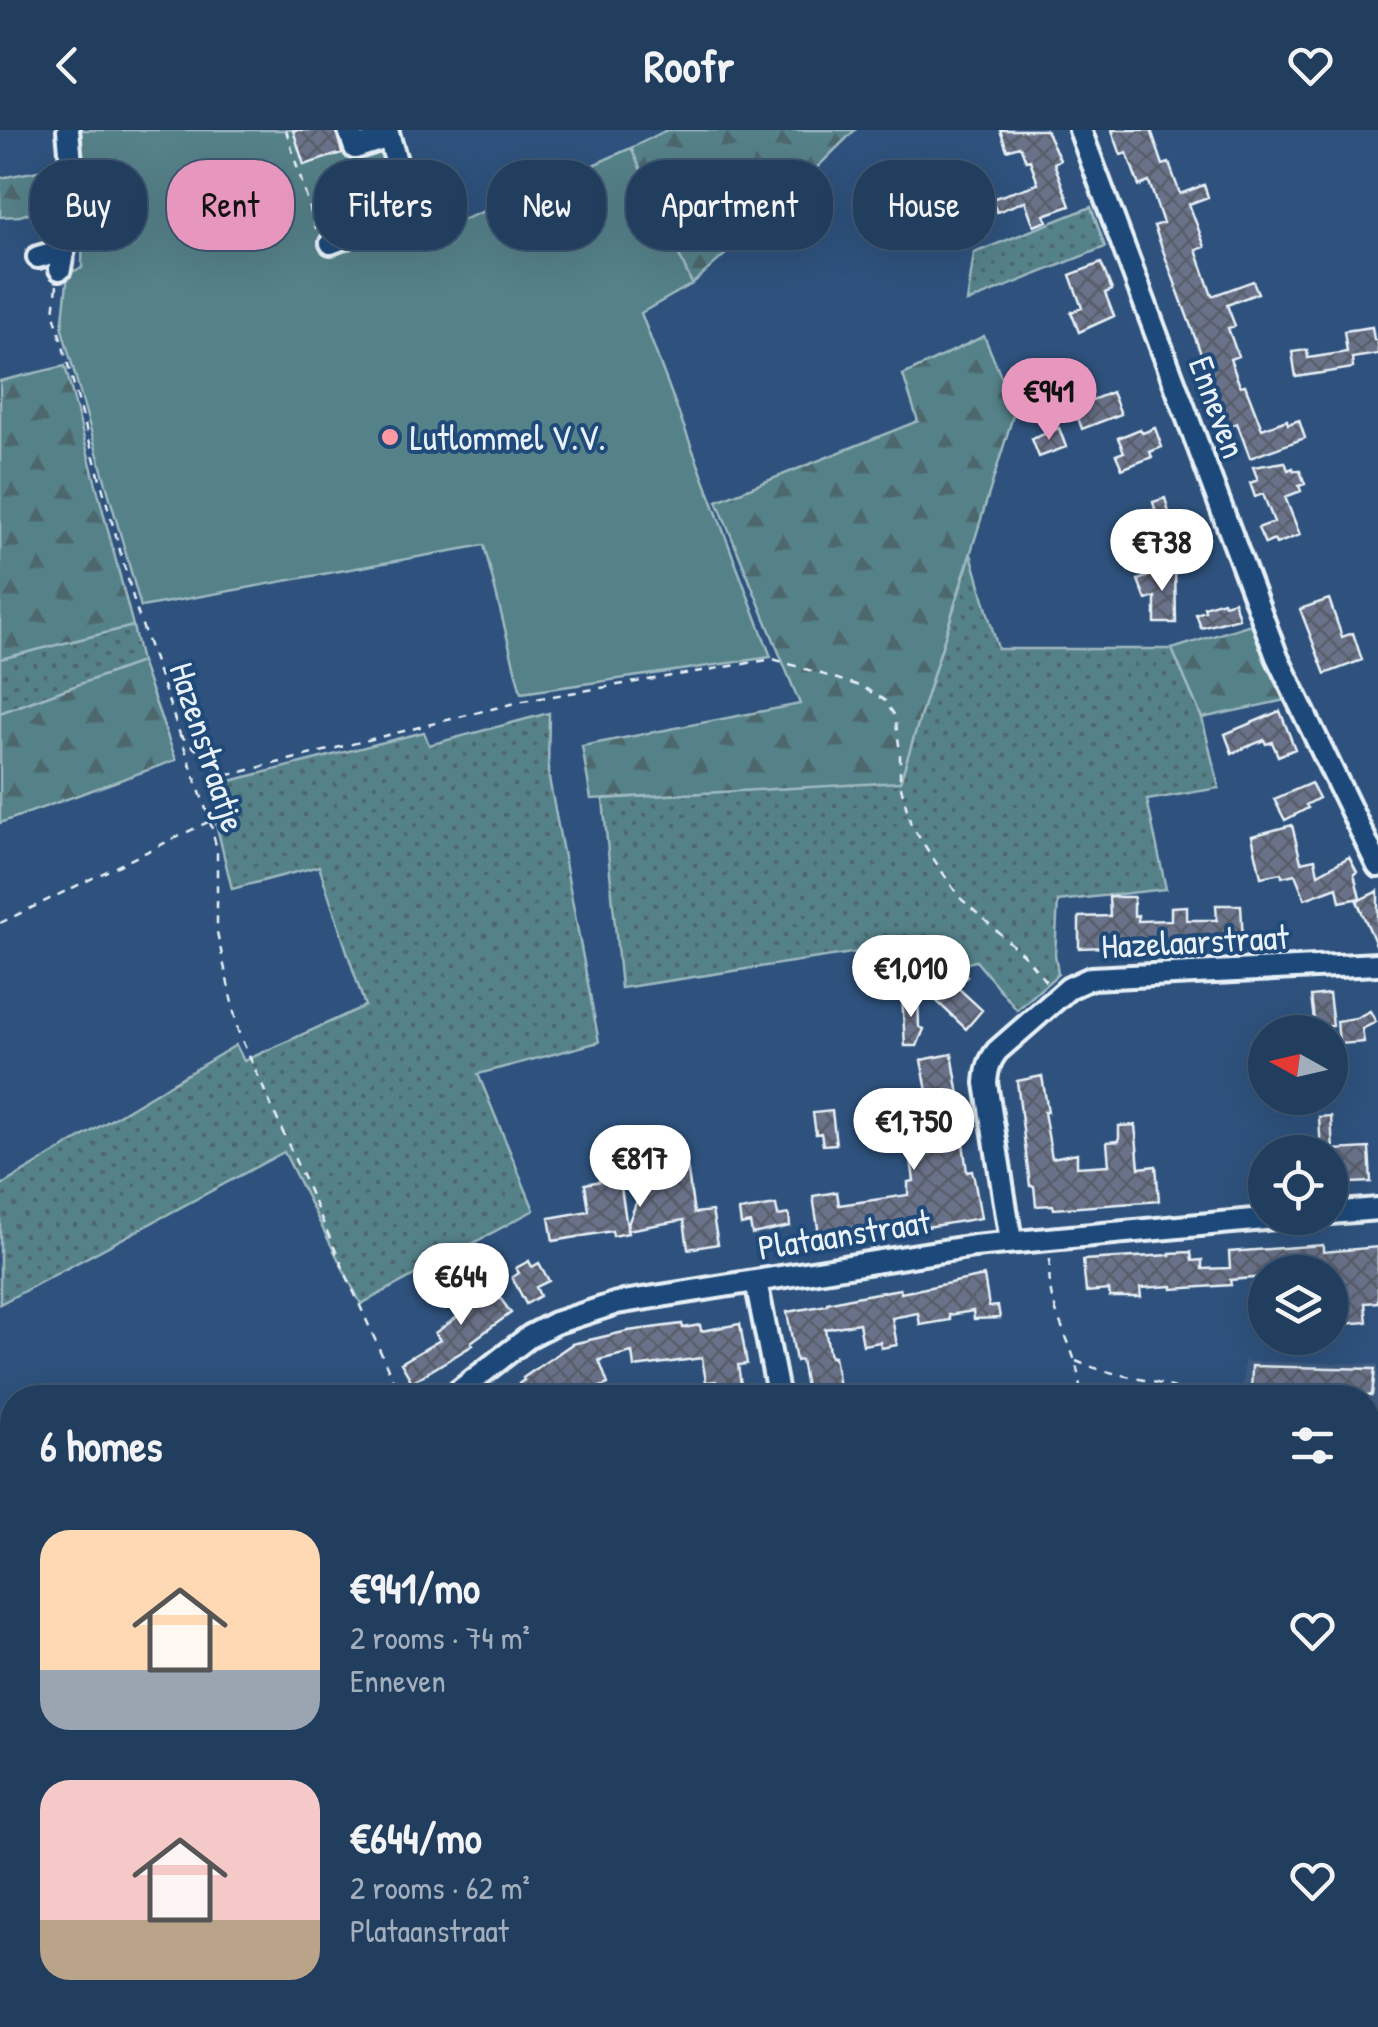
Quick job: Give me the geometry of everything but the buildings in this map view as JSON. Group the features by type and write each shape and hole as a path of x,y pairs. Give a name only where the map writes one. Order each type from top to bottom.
{"street":[{"path":"38,258 61,260 70,225 73,176 68,130"},
{"name":"Enneven","path":"1080,130 1277,657 1370,831 1378,866"},
{"path":"352,139 388,134 396,160"},
{"name":"Hazelaarstraat","path":"1011,1242 987,1071 997,1051 1069,988 1091,978 1378,964"},
{"path":"1348,1211 1378,1208"},
{"name":"Plataanstraat","path":"467,1385 530,1336 555,1323 617,1303 1011,1242 1248,1220"},
{"path":"756,1281 776,1385"},
{"path":"478,1377 483,1385"}],"path":[{"path":"286,130 314,209"},
{"name":"Hazenstraatje","path":"61,260 54,314 136,608 217,850 217,932 238,1032 395,1385"},
{"path":"178,733 224,776 523,701 773,660 863,687 884,700 895,716 900,783 911,824 958,897 1026,958 1058,997"},
{"path":"0,923 210,821"},
{"path":"1051,1237 1052,1297 1081,1385"},
{"path":"1074,1360 1166,1385"}],"shaded area":[{"path":"1244,1361 1378,1364 1378,1385 1243,1385"}],"green space":[{"name":"Lutlommel V.V.","path":"80,130 398,130 408,160 314,160 314,250 467,250 467,218 487,210 487,250 606,250 604,160 631,148 636,160 626,160 626,250 677,250 692,284 641,313 771,657 521,693 484,545 141,607 62,329 68,273 82,268 82,250 147,250 147,160 83,160"},
{"path":"667,130 855,130 825,160 636,160 631,148"},
{"path":"30,172 30,213 0,217 0,178"},
{"path":"1091,207 1105,247 967,302 974,253 995,250 995,245"},
{"path":"677,250 730,250 692,284"},
{"path":"984,336 1015,409 900,782 591,799 582,746 800,704 717,501 918,421 903,375"},
{"path":"65,366 133,626 0,659 0,381"},
{"path":"971,554 998,649 1172,649 1202,718 1219,788 1147,800 1166,889 1058,901 1058,974 1017,1010 976,961 905,977 878,949 621,988 603,799 900,781"},
{"path":"1254,623 1285,700 1202,718 1172,649"},
{"path":"133,626 141,662 0,713 0,659"},
{"path":"141,662 176,760 0,823 0,713"},
{"path":"549,713 548,773 599,1042 478,1074 534,1210 361,1304 284,1152 0,1304 0,1186 236,1045 244,1061 365,1006 319,866 232,889 216,823 214,785 424,732 429,745"}],"place":[{"name":"Lutlommel V.V.","path":"390,437"}]}
